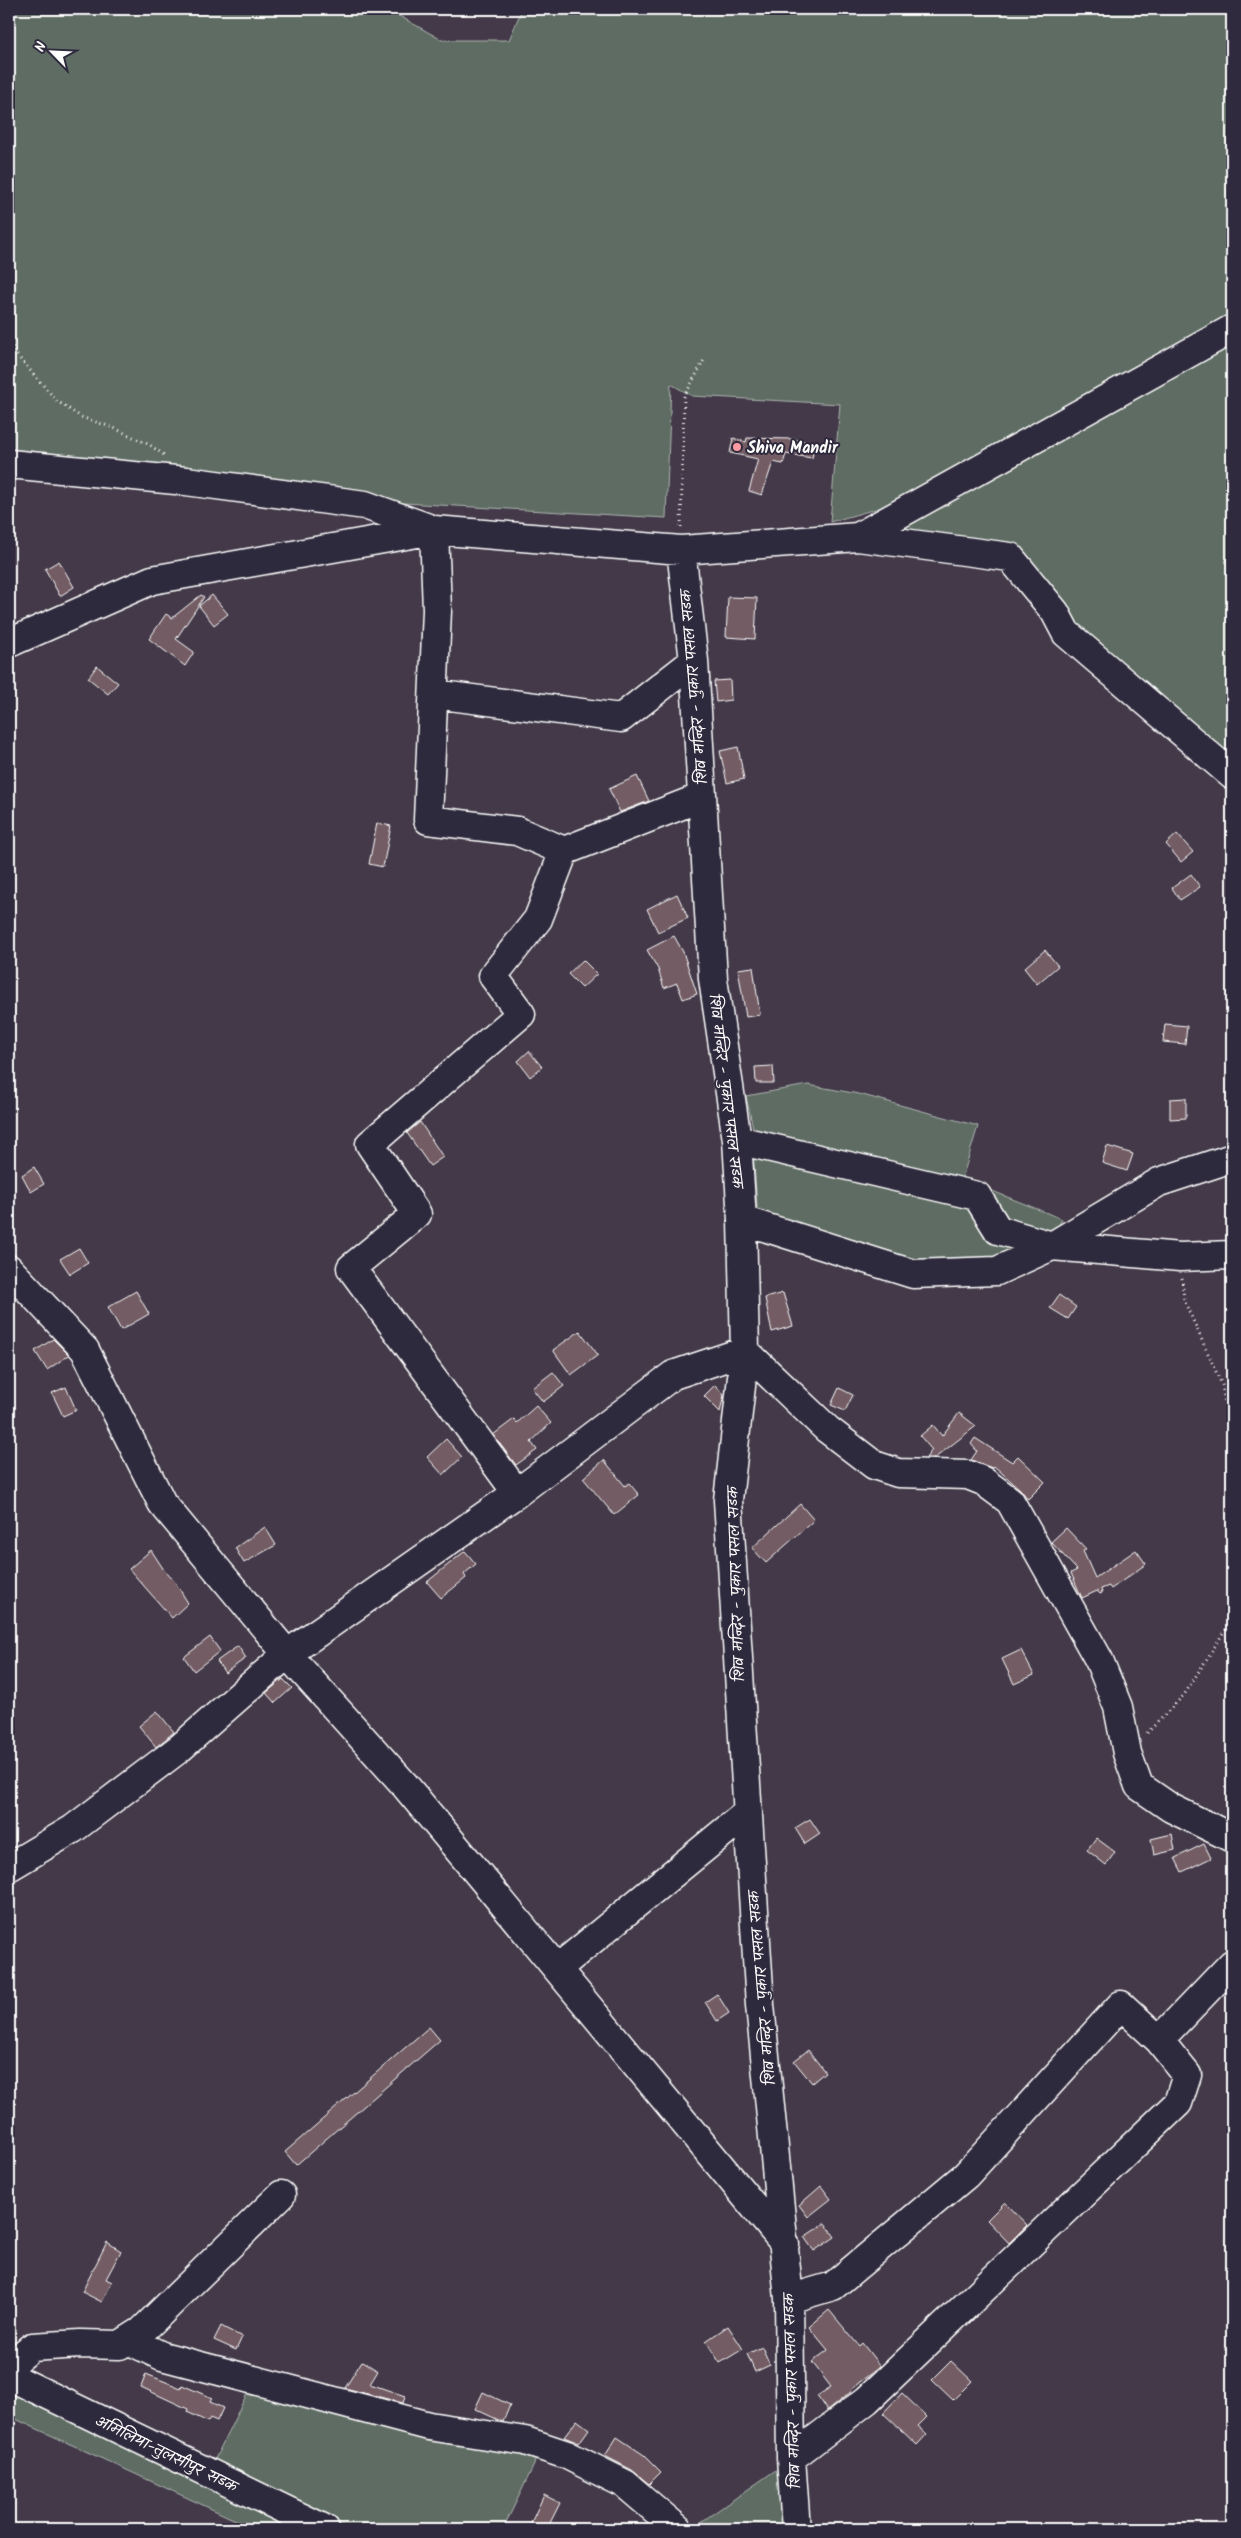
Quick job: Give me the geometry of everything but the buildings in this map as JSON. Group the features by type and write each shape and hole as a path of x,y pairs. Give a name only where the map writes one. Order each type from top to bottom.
{"street":[{"path":"858,537 1232,329"},
{"path":"9,464 186,481 365,505 434,530"},
{"path":"9,643 152,580 434,530 681,550 858,537 1010,557 1054,612 1066,633 1232,774"},
{"path":"434,530 438,610 428,820 517,830 564,851 702,796"},
{"name":"शिव मन्दिर - पुकार पसल सडक","path":"681,550 694,661 713,979 737,1140 742,1220 745,1351 728,1500 760,2005 789,2299 791,2458 796,2529"},
{"path":"434,694 621,718 694,661"},
{"path":"517,1493 351,1268 417,1214 370,1144 521,1014 493,976 538,919 564,851"},
{"path":"737,1140 977,1196 998,1230 1052,1246 1180,1256 1232,1255"},
{"path":"742,1220 913,1274 997,1271 1052,1246 1159,1182 1232,1158"},
{"path":"9,1269 85,1350 162,1503 288,1654 403,1783 785,2244"},
{"path":"9,1867 73,1829 180,1748 288,1654 517,1493 673,1375 745,1351 827,1429 874,1466 898,1473 968,1475 983,1481 1010,1501 1021,1517 1099,1660 1118,1707 1127,1753 1139,1786 1171,1808 1232,1838"},
{"path":"558,1968 748,1812"},
{"path":"1159,2040 1232,1964"},
{"path":"789,2299 833,2286 966,2176 1122,2005 1159,2040 1188,2075 1178,2103 867,2400 791,2458"},
{"path":"9,2366 32,2347 80,2344 120,2345 142,2331 282,2196"},
{"path":"128,2340 162,2356 429,2426 525,2441 567,2455 625,2484 678,2529"},
{"name":"अमिलिया-तुलसीपुर सडक","path":"9,2376 325,2529"}],"path":[{"path":"9,332 14,352 58,401 81,417 114,428 150,445 178,465 186,481"},
{"path":"681,550 684,397 704,360"},
{"path":"1180,1256 1184,1300 1222,1385 1232,1446"},
{"path":"1127,1753 1184,1695 1232,1618"}],"shaded area":[{"path":"9,9 387,9 442,40 509,40 522,9 1232,9 1232,315 886,506 830,522 840,404 692,396 671,384 666,518 404,503 200,471 9,451"},
{"path":"1232,341 1232,762 1072,622 1014,550 889,532"},
{"path":"808,1085 859,1094 978,1126 962,1179 755,1137 746,1096"},
{"path":"753,1150 968,1200 1028,1247 997,1263 917,1265 758,1219"},
{"path":"980,1186 1062,1219 1054,1235 1004,1225"},
{"path":"258,2371 538,2449 534,2465 503,2529 350,2529 214,2461"},
{"path":"9,2387 301,2529 255,2529 9,2416"},
{"path":"783,2465 786,2529 691,2529"}],"place":[{"name":"Shiva Mandir","path":"737,447"}]}
